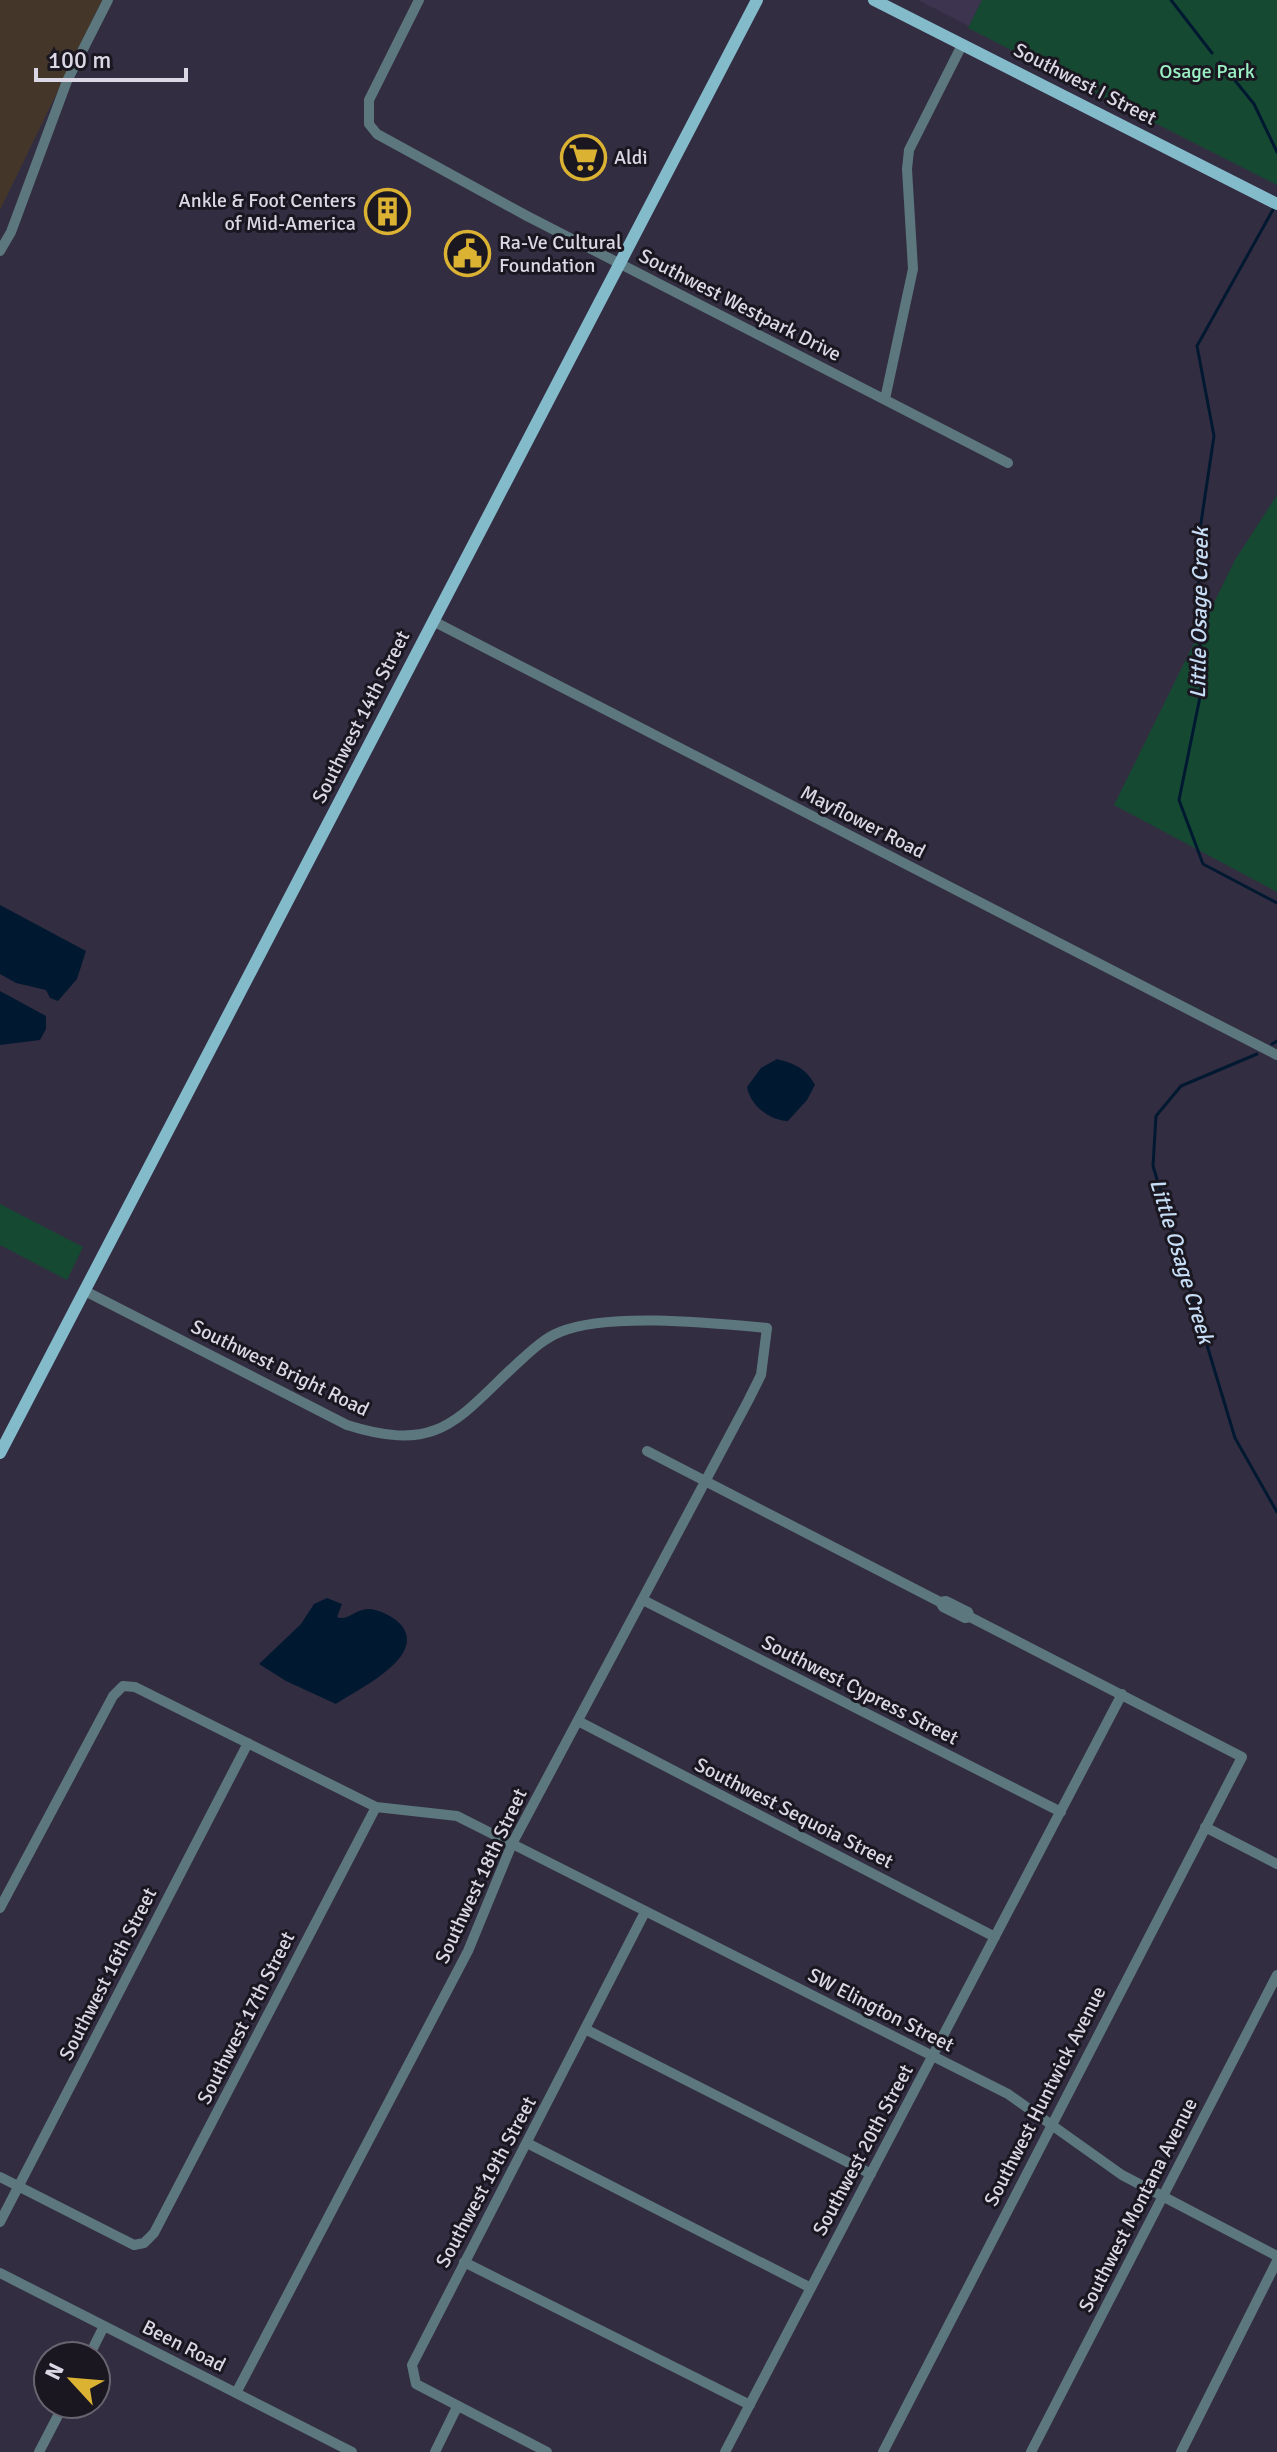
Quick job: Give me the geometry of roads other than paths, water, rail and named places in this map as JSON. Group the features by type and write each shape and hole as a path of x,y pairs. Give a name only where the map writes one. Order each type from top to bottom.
{"main road":[{"name":"Southwest 14th Street","path":"0,1453 757,0"},
{"name":"Southwest I Street","path":"874,0 1277,204"}],"street":[{"path":"0,251 11,232 67,81 108,0"},
{"name":"Southwest Westpark Drive","path":"419,0 369,100 369,124 377,134 620,264 1008,463"},
{"path":"885,399 913,269 907,169 909,150 962,45"},
{"name":"Mayflower Road","path":"433,621 1277,1055"},
{"name":"Southwest Bright Road","path":"85,1291 347,1425 376,1434 422,1433 456,1421 542,1341 588,1324 625,1322 767,1328"},
{"name":"Southwest 18th Street","path":"236,2393 468,1951 512,1844 761,1375 767,1328"},
{"path":"647,1451 940,1602 946,1601 968,1612 970,1617 1122,1694"},
{"name":"Southwest Cypress Street","path":"643,1600 1061,1812"},
{"path":"0,1908 113,1696 123,1686 135,1687 376,1807"},
{"name":"Southwest 20th Street","path":"725,2452 1122,1694"},
{"name":"Southwest Huntwick Avenue","path":"883,2452 1242,1757 1122,1694"},
{"name":"Southwest Sequoia Street","path":"578,1721 995,1937"},
{"name":"Southwest 16th Street","path":"0,2222 248,1743"},
{"name":"SW Elington Street","path":"376,1807 457,1816 1008,2094 1122,2175 1277,2258"},
{"name":"Southwest 17th Street","path":"18,2186 134,2245 144,2243 154,2233 376,1807"},
{"path":"1205,1827 1277,1864"},
{"name":"Southwest 19th Street","path":"547,2452 416,2384 412,2365 645,1912"},
{"name":"Southwest Montana Avenue","path":"1031,2452 1277,1975"},
{"path":"585,2029 871,2174"},
{"path":"527,2143 811,2288"},
{"path":"0,2177 18,2186"},
{"path":"1181,2452 1277,2258"},
{"path":"464,2262 750,2405"},
{"name":"Been Road","path":"0,2273 352,2452"},
{"path":"97,2340 104,2326"},
{"path":"435,2452 457,2407"},
{"path":"39,2452 56,2420"}],"water":[{"path":"0,905 86,951 77,979 58,1001 50,998 46,990 16,983 0,974"},
{"path":"0,991 46,1016 46,1029 40,1040 0,1045"},
{"path":"777,1059 808,1074 815,1085 807,1100 788,1121 762,1111 752,1100 747,1087 761,1068"},
{"path":"327,1598 342,1604 337,1617 347,1617 364,1609 377,1610 399,1623 407,1638 405,1650 386,1672 336,1704 286,1681 259,1664 301,1624 314,1604"}],"waterway":[{"name":"Little Osage Creek","path":"1171,0 1212,53"},
{"name":"Little Osage Creek","path":"1220,62 1254,104 1277,152"},
{"name":"Little Osage Creek","path":"1275,206 1197,346 1214,436 1198,543 1201,692 1179,800 1203,864 1277,903"},
{"name":"Little Osage Creek","path":"1272,1044 1277,1041"},
{"name":"Little Osage Creek","path":"1257,1054 1181,1086 1156,1116 1153,1166 1235,1438 1277,1512"}],"place":[{"name":"Aldi","path":"583,157"},
{"name":"Ankle & Foot Centers of Mid-America","path":"387,212"},
{"name":"Ra-Ve Cultural Foundation","path":"468,253"}],"park label":[{"name":"Osage Park","path":"1207,71"}]}
